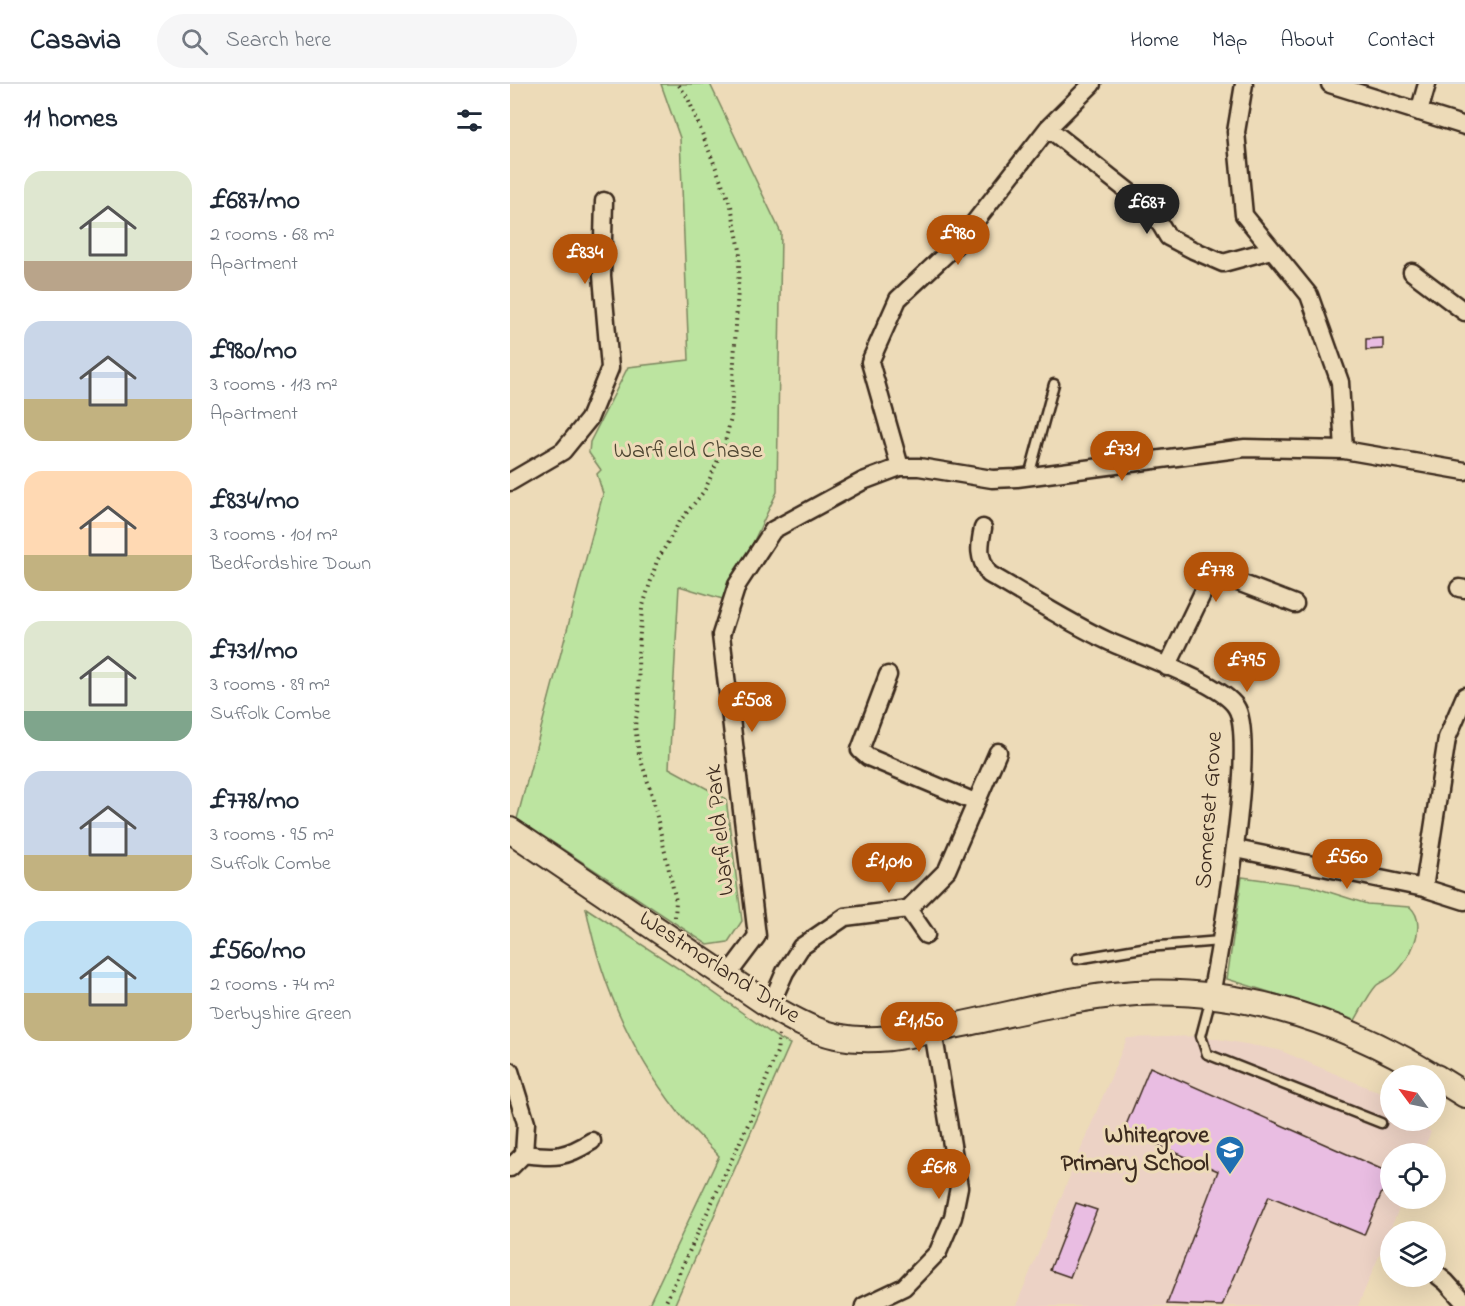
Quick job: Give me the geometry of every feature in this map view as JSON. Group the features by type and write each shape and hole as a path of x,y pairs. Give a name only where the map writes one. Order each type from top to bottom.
{"street":[{"path":"1092,84 1048,128 960,241 898,298 870,362 900,467 920,467 992,479 1029,477 1245,448 1344,450 1465,471"},
{"path":"1244,84 1236,132 1244,215 1309,295 1340,382 1344,450"},
{"path":"1330,84 1465,126"},
{"path":"1419,112 1427,84"},
{"path":"1048,128 1152,210 1168,237 1223,262 1271,250"},
{"path":"510,482 563,451 589,419 610,368 602,276 604,201"},
{"path":"1412,272 1465,312"},
{"name":"Warfield Park","path":"727,976 757,936 721,635 737,585 773,530 863,482 900,467"},
{"name":"Somerset Grove","path":"983,528 978,548 982,563 989,574 1106,640 1226,697 1237,708 1241,722 1243,758 1236,849 1211,995"},
{"path":"1167,667 1206,586 1230,579 1295,604"},
{"path":"888,675 860,750 868,757 975,802"},
{"path":"1424,888 1447,738 1465,696"},
{"path":"770,1006 785,972 801,947 846,917 908,909 947,870 998,752"},
{"name":"Westmorland Drive","path":"510,830 770,1006 803,1024 842,1037 884,1040 1048,1005 1112,995 1211,995 1301,1014 1381,1046 1415,1065"},
{"path":"1236,849 1424,888 1465,901"},
{"path":"908,909 926,935"},
{"path":"864,1306 904,1287 938,1252 953,1217 959,1187 933,1031"},
{"path":"510,1071 526,1123 524,1154 510,1168"},
{"name":"Westmorland Drive","path":"1446,1083 1465,1095"},
{"path":"524,1154 550,1158 571,1155 592,1141"},
{"path":"1446,1282 1465,1303"}],"lane":[{"path":"1029,477 1054,384"},
{"path":"1077,959 1148,947 1220,941"},
{"path":"1211,995 1201,1036 1207,1054 1380,1123"}],"path":[{"path":"664,933 675,918 676,902 652,795 639,754 635,726 639,700 638,655 642,609 657,561 680,521 705,490 724,446 732,400 740,250 731,206 688,98 678,84"},
{"path":"664,1306 751,1118 777,1052 778,1038"}],"shaded area":[{"name":"Whitegrove Primary School","path":"1201,1036 1279,1050 1380,1093 1380,1131 1431,1132 1426,1143 1380,1143 1380,1209 1399,1209 1394,1221 1380,1221 1380,1254 1358,1306 1016,1306 1127,1038"}],"green space":[{"name":"Warfield Chase","path":"661,84 710,84 781,233 777,492 726,600 679,586 669,768 726,799 742,921 728,942 708,945 517,819 603,494 597,474 601,470 589,453 590,442 628,367 689,360 680,138"},
{"path":"1242,877 1310,886 1367,904 1410,907 1418,923 1410,953 1398,970 1373,990 1354,1022 1295,1000 1227,979"},
{"path":"586,908 790,1044 674,1306 648,1306 719,1156 678,1112 632,1041 609,990"}],"building":[{"path":"1383,338 1383,349 1366,350 1366,339"},
{"path":"1150,1067 1380,1169 1380,1197 1364,1235 1269,1196 1222,1306 1167,1304 1218,1171 1124,1130"},
{"path":"1076,1203 1097,1210 1070,1277 1050,1270"}],"place":[{"name":"Whitegrove Primary School","path":"1230,1176"}]}
